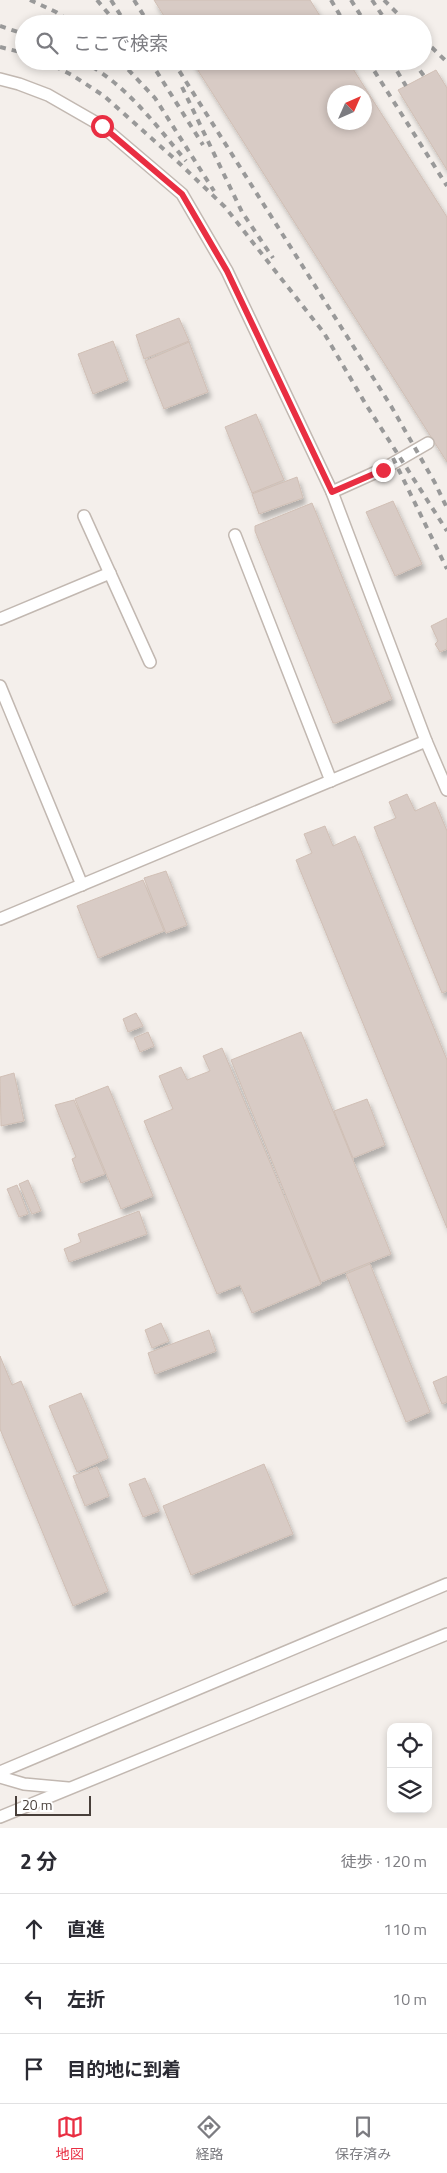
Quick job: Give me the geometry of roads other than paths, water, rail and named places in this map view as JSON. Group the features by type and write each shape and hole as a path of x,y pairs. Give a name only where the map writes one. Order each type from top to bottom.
{"lane":[{"path":"0,79 20,84 48,95 102,126 182,194 227,271 332,492 426,741 447,790"},
{"path":"332,492 383,470 428,442"},
{"path":"84,516 150,662"},
{"path":"235,535 331,781"},
{"path":"0,619 110,573"},
{"path":"0,686 82,885"},
{"path":"0,919 426,741"},
{"path":"0,1772 447,1584"},
{"path":"0,1817 447,1634"},
{"path":"0,1777 24,1784 72,1789"}],"railway":[{"path":"30,0 60,15"},
{"path":"97,0 110,15"},
{"path":"111,0 120,15"},
{"path":"134,0 143,15"},
{"path":"331,0 340,15"},
{"path":"351,0 360,15"},
{"path":"372,0 382,15"},
{"path":"384,0 399,15"},
{"path":"0,26 15,31"},
{"path":"0,47 15,51"},
{"path":"432,48 447,62"},
{"path":"62,70 104,96 225,207 324,333 365,403 447,531"},
{"path":"98,70 139,106 186,161"},
{"path":"129,70 155,98 214,191"},
{"path":"156,70 203,145"},
{"path":"179,70 391,406 435,483 447,508"},
{"path":"374,70 447,186"},
{"path":"396,70 406,86"},
{"path":"420,70 424,76"},
{"path":"182,87 242,212 273,258"},
{"path":"393,458 447,569"}]}
